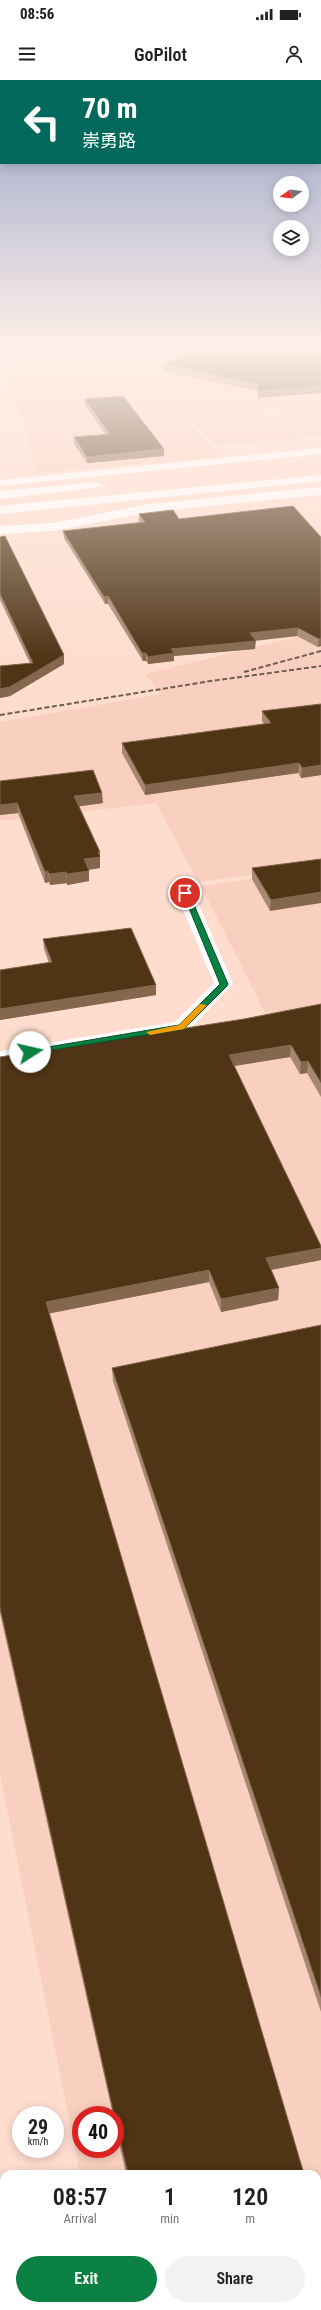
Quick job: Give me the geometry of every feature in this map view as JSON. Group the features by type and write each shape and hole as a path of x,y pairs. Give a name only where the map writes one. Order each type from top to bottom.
{"street":[{"path":"0,483 310,452"},
{"path":"0,495 321,463"},
{"path":"0,510 321,478"},
{"path":"0,530 53,527 149,508 321,491"},
{"path":"0,1057 181,1027 224,984 185,893"}],"shaded area":[{"path":"30,452 216,452 221,457 36,473"},
{"path":"321,631 321,865 198,882 156,803 0,821 0,722 161,694 145,674"},
{"path":"321,869 321,1008 267,1017 201,886"},
{"path":"321,1016 321,2170 79,2170 77,2158 124,2158 124,2106 72,2106 72,2134 0,1774 0,1066"}],"building":[{"path":"84,452 134,452 87,457"},
{"path":"293,506 321,537 321,638 319,639 298,628 250,633 256,641 171,649 174,653 148,657 146,653 142,653 108,596 104,597 63,531 145,522 139,514 173,510 179,519"},
{"path":"5,536 64,655 10,687 0,689 0,666 33,663 0,594 0,537"},
{"path":"321,704 321,765 302,768 299,763 145,785 122,743 271,723 262,711"},
{"path":"93,770 102,793 74,796 100,852 98,852 100,857 84,859 89,871 67,874 66,872 49,874 48,871 45,872 17,803 0,805 0,781"},
{"path":"321,859 321,892 271,900 252,868"},
{"path":"131,928 156,985 0,1009 0,970 52,962 43,939"},
{"path":"321,1004 321,1083 308,1061 301,1062 291,1045 229,1055 321,1248 266,1258 279,1288 221,1299 209,1270 46,1302 303,2170 127,2170 124,2157 124,2106 112,2106 0,1608 0,1057 244,1019"},
{"path":"321,1325 321,1997 112,1368"}],"railway":[{"path":"244,672 321,651"},
{"path":"0,715 211,681 321,666"}],"slow traffic":[{"path":"150,1032 181,1027 203,1005"}],"route":[{"path":"30,1052 181,1027 224,984 185,893"}]}
